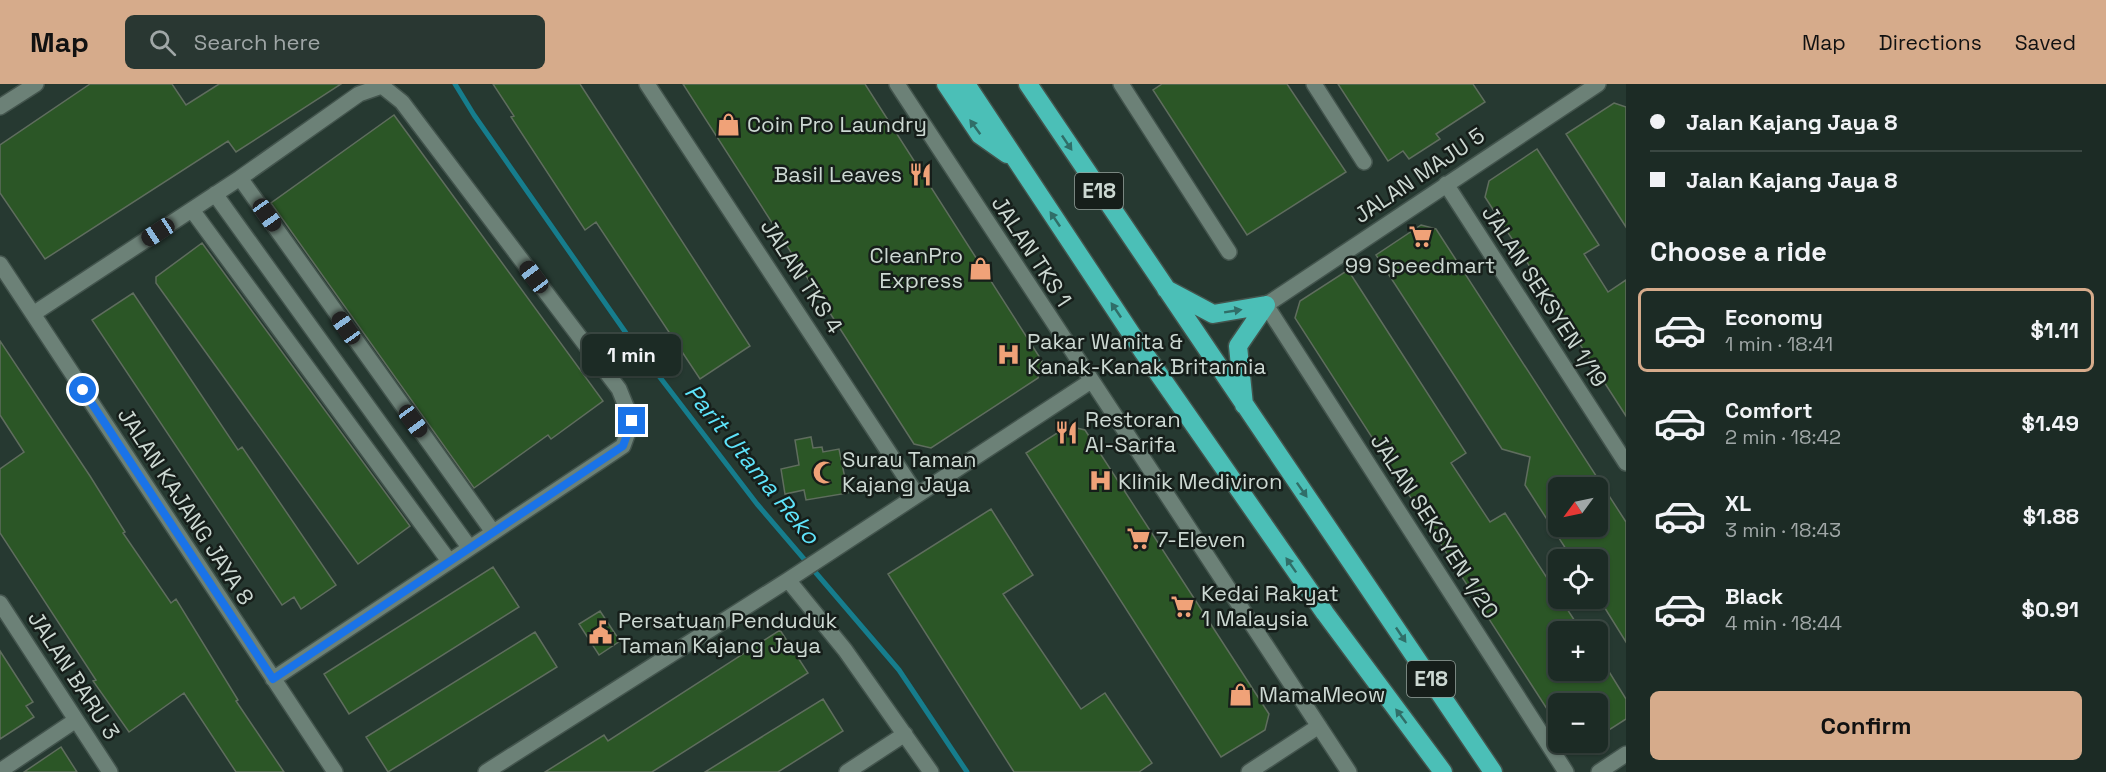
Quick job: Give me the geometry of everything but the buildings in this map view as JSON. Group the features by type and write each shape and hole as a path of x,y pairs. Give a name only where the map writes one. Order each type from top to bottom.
{"highway":[{"path":"946,84 980,135 1016,161"},
{"name":"E18","path":"966,84 1142,350 1318,603 1440,769"},
{"name":"E18","path":"1028,84 1164,289 1493,772"},
{"path":"1164,289 1213,314 1266,305"},
{"path":"1244,407 1238,346 1266,305"}],"street":[{"path":"0,107 36,84"},
{"name":"JALAN TKS 4","path":"647,84 917,495"},
{"name":"JALAN TKS 1","path":"897,84 1349,772"},
{"path":"1121,84 1229,252"},
{"path":"1314,84 1364,162"},
{"name":"JALAN MAJU 5","path":"1266,305 1598,84"},
{"path":"33,314 240,178 359,94 382,86 402,102 619,389 632,421 623,446 273,679"},
{"path":"240,178 493,532"},
{"name":"JALAN SEKSYEN 1/19","path":"1446,184 1626,463"},
{"path":"215,194 470,547"},
{"path":"192,210 449,561"},
{"name":"JALAN KAJANG JAYA 8","path":"0,264 335,772"},
{"name":"JALAN SEKSYEN 1/20","path":"1266,305 1566,772"},
{"path":"486,772 791,578 1091,381"},
{"path":"791,578 931,772"},
{"name":"JALAN BARU 3","path":"0,603 110,772"},
{"path":"0,771 76,720"},
{"path":"1249,772 1319,726"},
{"path":"847,772 905,734"},
{"path":"1599,772 1626,754"}],"waterway":[{"name":"Parit Utama Reko","path":"455,84 474,115 626,333 757,504 899,670 967,772"}],"place":[{"name":"Coin Pro Laundry","path":"729,124"},
{"name":"Basil Leaves","path":"920,174"},
{"name":"99 Speedmart","path":"1420,236"},
{"name":"CleanPro Express","path":"981,268"},
{"name":"Pakar Wanita & Kanak-Kanak Britannia","path":"1009,354"},
{"name":"Restoran Al-Sarifa","path":"1067,432"},
{"name":"Surau Taman Kajang Jaya","path":"824,472"},
{"name":"Klinik Mediviron","path":"1100,481"},
{"name":"7-Eleven","path":"1138,539"},
{"name":"Kedai Rakyat 1 Malaysia","path":"1183,606"},
{"name":"Persatuan Penduduk Taman Kajang Jaya","path":"600,633"},
{"name":"MamaMeow","path":"1241,694"}],"route":[{"path":"83,390 273,679 623,446 632,421"}]}
